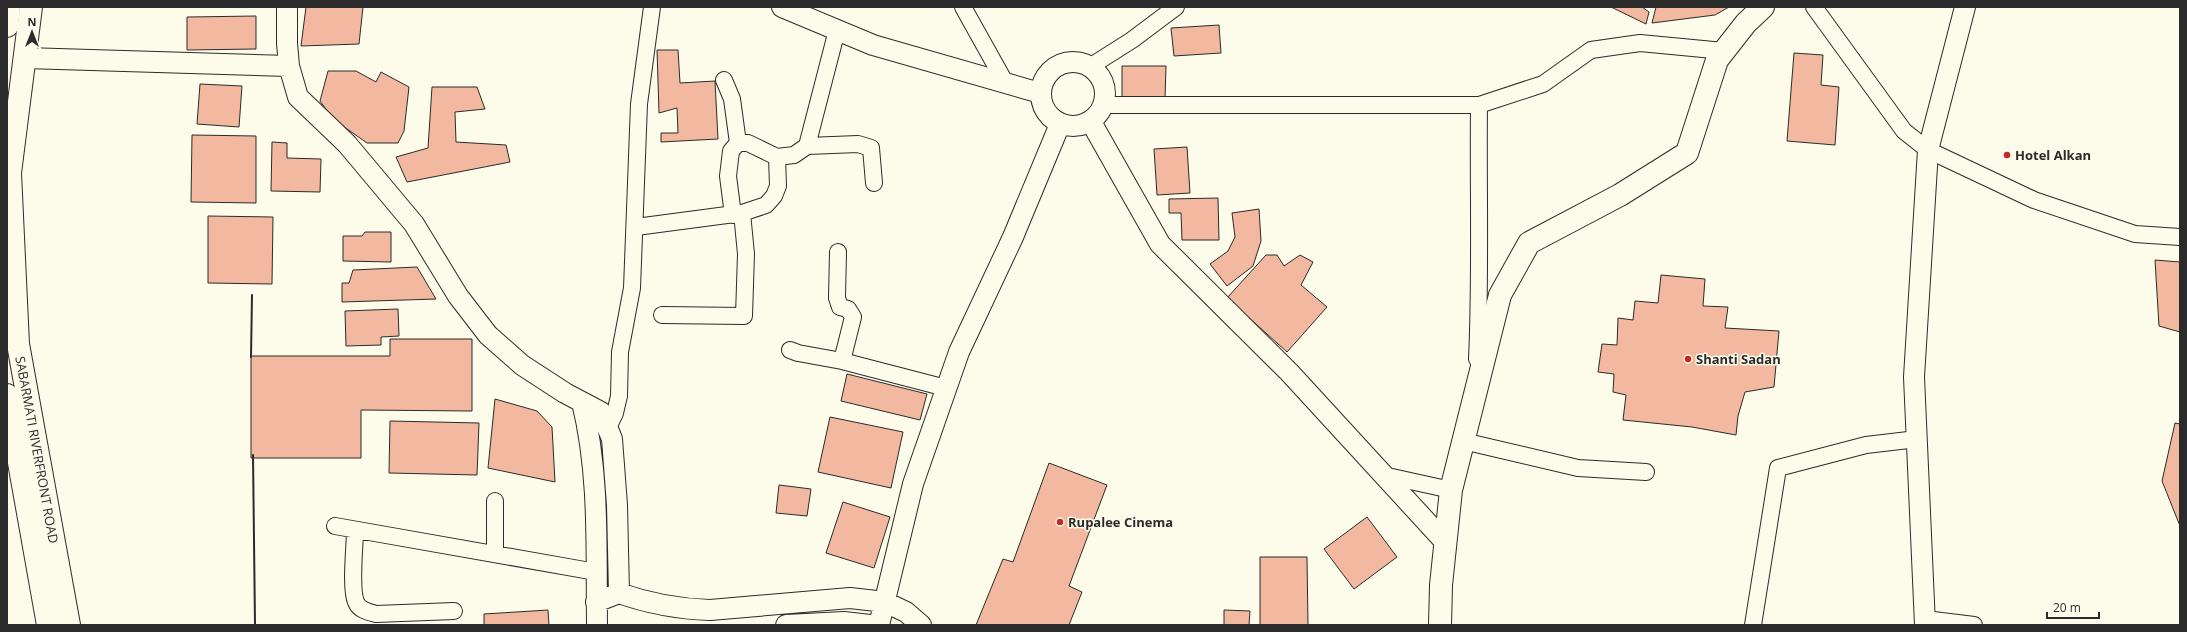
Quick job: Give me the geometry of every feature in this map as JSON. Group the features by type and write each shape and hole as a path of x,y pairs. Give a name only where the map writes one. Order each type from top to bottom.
{"main road":[{"path":"7,26 9,7"},
{"name":"SABARMATI RIVERFRONT ROAD","path":"31,7 10,173 18,344 69,625"},
{"path":"1440,624 1451,490 1500,295 1529,243 1620,195 1687,153 1717,60 1746,23 1763,7"},
{"path":"7,395 48,625"}],"street":[{"path":"287,7 287,43 289,66 298,97 347,144 414,224 458,296 488,335 522,366 582,402 602,412 612,439 617,505 619,593 600,618"},
{"path":"608,428 615,413 619,396 620,352 632,288 636,227 639,104 652,7"},
{"path":"782,7 873,45 1040,93"},
{"path":"963,7 1006,84"},
{"path":"1091,66 1132,40 1176,7"},
{"path":"1814,7 1904,131 1928,150 2034,200 2134,234 2180,237"},
{"path":"1965,7 1928,150 1914,376 1925,622 1974,625"},
{"path":"807,146 837,30"},
{"path":"1104,105 1479,105 1543,84 1591,50 1640,43 1724,51"},
{"path":"25,58 289,66"},
{"path":"1080,62 1091,66 1099,74 1104,84 1106,94 1104,105 1091,122 1081,126 1070,126 1060,124 1051,118 1044,110 1040,93 1043,79 1050,70 1059,64 1080,62"},
{"path":"724,80 732,99 738,143"},
{"path":"1476,390 1480,281 1478,244 1479,105"},
{"path":"1091,122 1160,244 1288,372 1446,543"},
{"path":"879,625 913,484 959,352 1012,237 1060,124"},
{"path":"662,315 744,316 746,254 728,176 731,150 738,143 748,143 776,157 794,155 807,146 858,144 871,148 874,183"},
{"path":"636,227 737,214 766,205 774,196 778,186 776,157"},
{"path":"838,252 837,298 840,307 848,309 852,317 842,361"},
{"path":"790,350 798,353 842,361 946,388"},
{"path":"582,402 589,429 595,477 596,572 600,618"},
{"path":"1753,625 1778,468 1866,445 1916,439"},
{"path":"1463,441 1578,468 1646,472"},
{"path":"1383,475 1451,490"},
{"path":"495,501 495,553"},
{"path":"335,526 596,572"},
{"path":"355,530 354,586 356,602 364,612 376,614 454,612"},
{"path":"619,593 634,599 689,609 710,610 850,598 885,602 906,612 922,625"},
{"path":"786,625 844,622 870,625"}],"building":[{"path":"306,7 363,7 359,44 301,46"},
{"path":"1611,7 1642,7 1649,12 1646,24"},
{"path":"1656,7 1729,7 1715,15 1652,23"},
{"path":"256,16 256,49 187,50 187,17"},
{"path":"1219,25 1221,53 1174,56 1171,28"},
{"path":"657,50 678,50 680,83 715,81 718,139 661,142 661,133 678,133 677,108 659,113"},
{"path":"1794,53 1823,55 1821,85 1839,87 1835,145 1787,141"},
{"path":"1122,66 1166,66 1165,99 1122,99"},
{"path":"328,71 356,71 376,82 381,72 409,87 404,131 398,143 367,143 333,119 320,101"},
{"path":"200,84 242,86 239,127 197,124"},
{"path":"432,87 477,87 485,109 455,112 456,142 506,145 510,162 407,182 396,157 428,148"},
{"path":"192,135 256,136 256,203 191,202"},
{"path":"272,142 287,143 287,158 321,159 320,192 271,191"},
{"path":"1187,147 1190,193 1157,195 1154,149"},
{"path":"1218,198 1219,240 1182,240 1181,213 1169,213 1169,199"},
{"path":"1259,209 1261,241 1253,266 1227,286 1210,264 1228,251 1235,237 1232,213"},
{"path":"208,216 273,217 272,284 208,283"},
{"path":"365,232 391,232 391,262 343,261 343,236 362,236"},
{"path":"1266,255 1277,255 1284,266 1300,255 1313,262 1301,285 1327,307 1287,352 1227,298"},
{"path":"2155,260 2180,262 2180,332 2159,326"},
{"path":"417,267 436,299 342,302 342,283 349,283 353,270"},
{"name":"Shanti Sadan","path":"1661,275 1705,279 1703,306 1728,307 1725,328 1779,331 1774,387 1745,392 1738,416 1736,435 1692,427 1623,420 1626,395 1613,392 1614,374 1598,372 1602,344 1617,345 1618,318 1633,320 1635,301 1658,303"},
{"path":"398,309 399,336 381,337 381,345 346,346 345,311"},
{"path":"390,339 472,339 472,411 361,410 361,458 251,458 251,356 390,356"},
{"path":"847,374 927,394 920,420 841,401"},
{"path":"495,399 537,411 552,427 555,482 488,468"},
{"path":"830,417 903,432 891,488 818,472"},
{"path":"390,421 479,423 477,475 389,473"},
{"path":"2175,423 2180,424 2180,526 2162,481"},
{"name":"Rupalee Cinema","path":"1049,463 1107,485 1069,586 1082,592 1069,625 976,625 1003,559 1013,562"},
{"path":"779,485 811,489 807,516 776,513"},
{"path":"843,502 890,517 874,568 826,553"},
{"path":"1367,517 1397,557 1354,589 1324,549"},
{"path":"1260,557 1307,557 1308,625 1260,625"},
{"path":"548,610 549,625 484,625 484,614"},
{"path":"1224,610 1250,611 1249,625 1224,625"}],"wall":[{"path":"251,357 252,295"},
{"path":"253,455 255,625"}],"place":[{"name":"Hotel Alkan","path":"2007,155"},
{"name":"Shanti Sadan","path":"1688,359"},
{"name":"Rupalee Cinema","path":"1060,522"}]}
